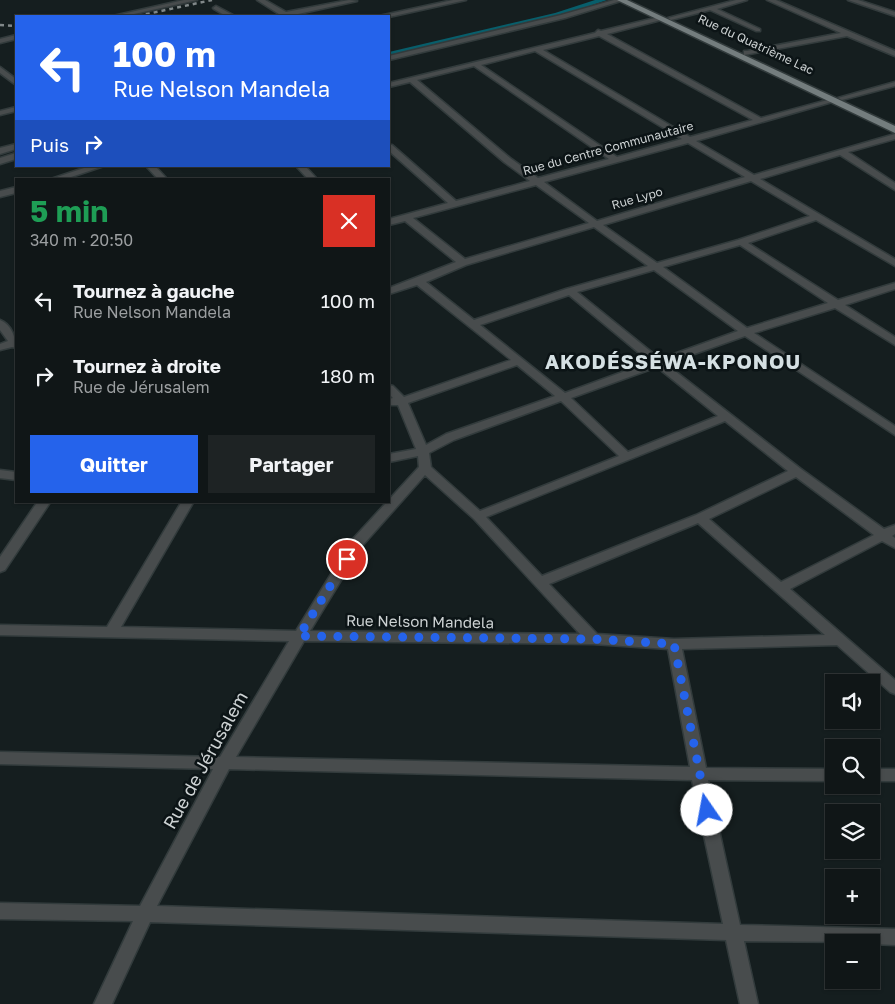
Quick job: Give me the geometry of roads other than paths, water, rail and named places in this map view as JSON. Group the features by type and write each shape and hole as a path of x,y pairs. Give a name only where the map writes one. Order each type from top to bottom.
{"main road":[{"name":"Rue du Quatrième Lac","path":"621,0 806,84"},
{"name":"Rue du Quatrième Lac","path":"632,0 747,53 806,84"},
{"path":"806,84 895,122"},
{"path":"838,99 895,130"}],"street":[{"path":"121,15 194,0"},
{"path":"260,0 281,15"},
{"path":"387,15 463,0"},
{"path":"424,41 550,12 591,0"},
{"path":"390,58 563,17 621,0"},
{"path":"671,18 744,0"},
{"path":"770,0 895,54"},
{"path":"851,0 895,14"},
{"path":"286,15 354,1"},
{"path":"216,8 229,15"},
{"path":"710,8 758,30"},
{"path":"298,12 304,15"},
{"path":"390,85 659,18"},
{"path":"598,32 761,120"},
{"path":"747,53 847,34"},
{"path":"0,41 15,37"},
{"path":"535,48 895,263"},
{"path":"474,63 616,160"},
{"path":"0,69 13,76"},
{"path":"0,79 13,76"},
{"path":"411,79 493,148 538,182 746,332 895,431"},
{"name":"Rue du Centre Communautaire","path":"390,222 895,84"},
{"path":"0,113 15,109"},
{"name":"Rue Lypo","path":"390,291 463,263 895,136"},
{"path":"0,151 15,147"},
{"path":"390,148 454,204"},
{"path":"840,152 895,187"},
{"path":"0,161 15,156"},
{"path":"58,178 97,167"},
{"path":"151,167 162,178"},
{"path":"301,167 312,178"},
{"path":"0,194 15,190"},
{"path":"406,217 463,263"},
{"path":"472,324 570,291 741,242 816,217"},
{"path":"741,242 895,342"},
{"path":"419,281 562,396 626,456"},
{"path":"390,458 423,451 450,437 746,332 895,286"},
{"path":"570,291 659,364 797,472 889,532 895,544"},
{"path":"0,323 15,342"},
{"path":"0,347 15,343"},
{"path":"390,402 402,401 519,361"},
{"path":"390,389 402,401 423,451 425,468 478,516 593,639"},
{"path":"478,516 726,417"},
{"name":"Rue de Jérusalem","path":"103,1004 145,913 224,764 299,636 357,544 425,468"},
{"path":"541,582 700,518 797,472"},
{"path":"0,474 15,476"},
{"path":"0,567 44,503"},
{"path":"111,632 187,503"},
{"path":"700,518 895,688"},
{"path":"780,588 889,532"},
{"name":"Rue Nelson Mandela","path":"0,630 593,639 674,644 840,640"},
{"path":"674,644 732,933 749,1004"},
{"path":"0,758 699,774 825,775"},
{"path":"880,775 895,775"},
{"path":"0,911 145,913 895,937"}],"water":[{"path":"595,0 607,0 561,16 390,56 390,52 555,13"}],"railway":[{"path":"143,15 212,0"},
{"path":"0,25 15,26"}],"district":[{"name":"AKODÉSSÉWA-KPONOU","path":"673,361"}]}
